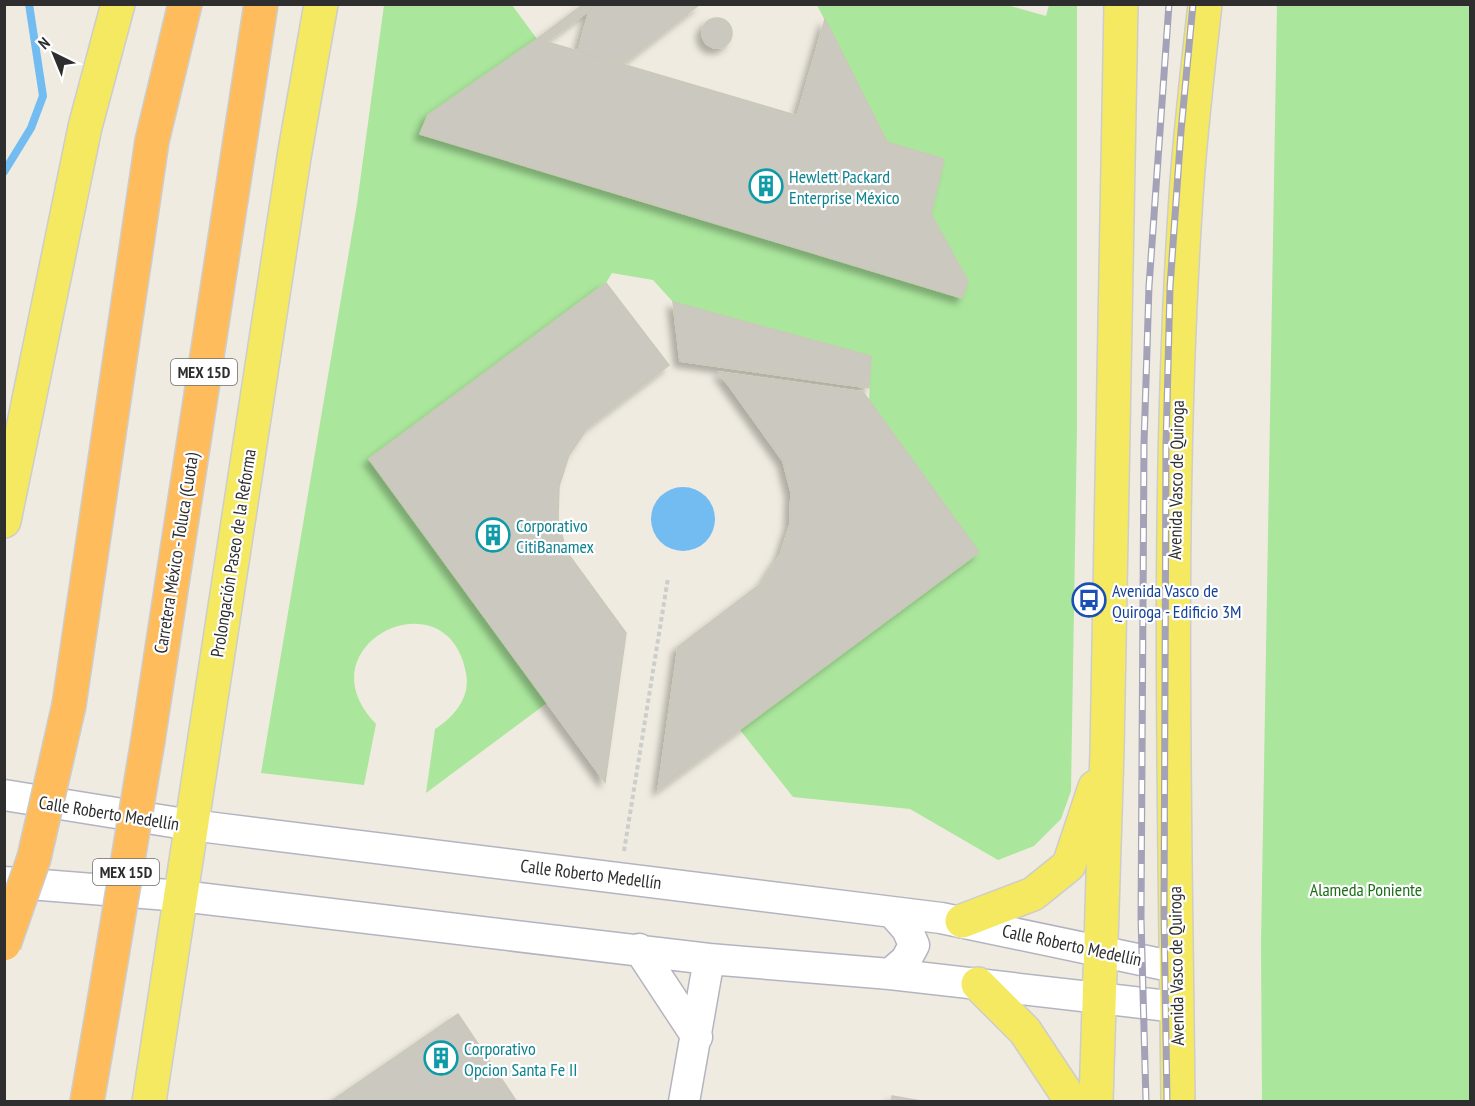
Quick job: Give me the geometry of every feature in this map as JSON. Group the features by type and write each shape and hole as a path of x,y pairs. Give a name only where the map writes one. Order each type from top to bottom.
{"highway":[{"path":"4,944 34,858 69,705 152,141 185,4"},
{"name":"Carretera México - Toluca (Cuota)","path":"87,1101 148,740 261,4"}],"main road":[{"path":"4,521 85,127 118,4"},
{"name":"Prolongación Paseo de la Reforma","path":"148,1101 294,163 321,4"},
{"path":"1096,1101 1107,751 1121,4"},
{"name":"Avenida Vasco de Quiroga","path":"1178,1101 1175,967 1175,443 1186,196 1205,4"},
{"path":"962,921 1033,894 1069,865 1107,751"},
{"path":"978,984 1025,1030 1072,1101"}],"street":[{"name":"Calle Roberto Medellín","path":"4,795 191,825 962,921 1175,967"},
{"path":"4,882 181,896 709,959 890,974 1099,996 1177,1007"},
{"path":"890,974 906,960 914,945 907,928 892,912"},
{"path":"639,949 697,1037"},
{"path":"684,1101 709,959"}],"path":[{"path":"619,878 668,578"}],"green space":[{"path":"384,5 512,5 537,39 428,115 421,133 962,298 968,281 887,142 817,5 1007,5 1046,16 1049,5 1077,5 1077,427 1071,791 1061,819 1034,846 998,860 910,809 793,797 740,730 979,552 869,402 871,356 673,302 653,280 612,273 606,283 369,459 547,703 426,793 435,729 449,719 460,706 467,682 466,673 454,643 434,627 409,624 385,631 366,647 355,668 357,695 376,724 364,785 261,773 357,204"},
{"name":"Alameda Poniente","path":"1277,5 1470,5 1470,1101 1262,1101 1261,944"}],"water":[{"path":"683,487 695,489 706,496 713,507 715,519 713,531 706,542 695,549 683,551 671,549 660,542 653,531 651,519 653,507 660,496 671,489"}],"building":[{"path":"584,4 598,4 546,42 537,39"},
{"path":"591,4 700,4 623,64 578,51"},
{"path":"717,18 728,22 732,33 728,44 717,48 706,44 702,33 706,22"},
{"path":"825,19 887,142 797,116"},
{"name":"Hewlett Packard Enterprise México","path":"537,39 944,159 931,214 968,281 962,298 420,134 428,115"},
{"name":"Corporativo CitiBanamex","path":"606,283 669,365 588,427 569,455 559,486 558,519 566,551 626,633 605,782 369,459"},
{"path":"673,302 871,356 869,388 680,361"},
{"path":"719,372 863,392 979,552 658,790 678,647 763,582 780,555 790,524 791,492 783,461"},
{"name":"Corporativo Opcion Santa Fe II","path":"458,1014 517,1102 330,1102"},
{"path":"892,1096 927,1102 891,1102"}],"waterway":[{"path":"4,172 31,128 43,96 29,4"}],"railway":[{"path":"1146,1102 1141,918 1144,444 1149,286 1169,4"},
{"path":"1167,1102 1164,914 1166,445 1170,287 1193,4"}],"place":[{"name":"Hewlett Packard Enterprise México","path":"766,186"},
{"name":"Corporativo CitiBanamex","path":"493,535"},
{"name":"Avenida Vasco de Quiroga - Edificio 3M","path":"1089,600"},
{"name":"Corporativo Opcion Santa Fe II","path":"441,1058"}]}
